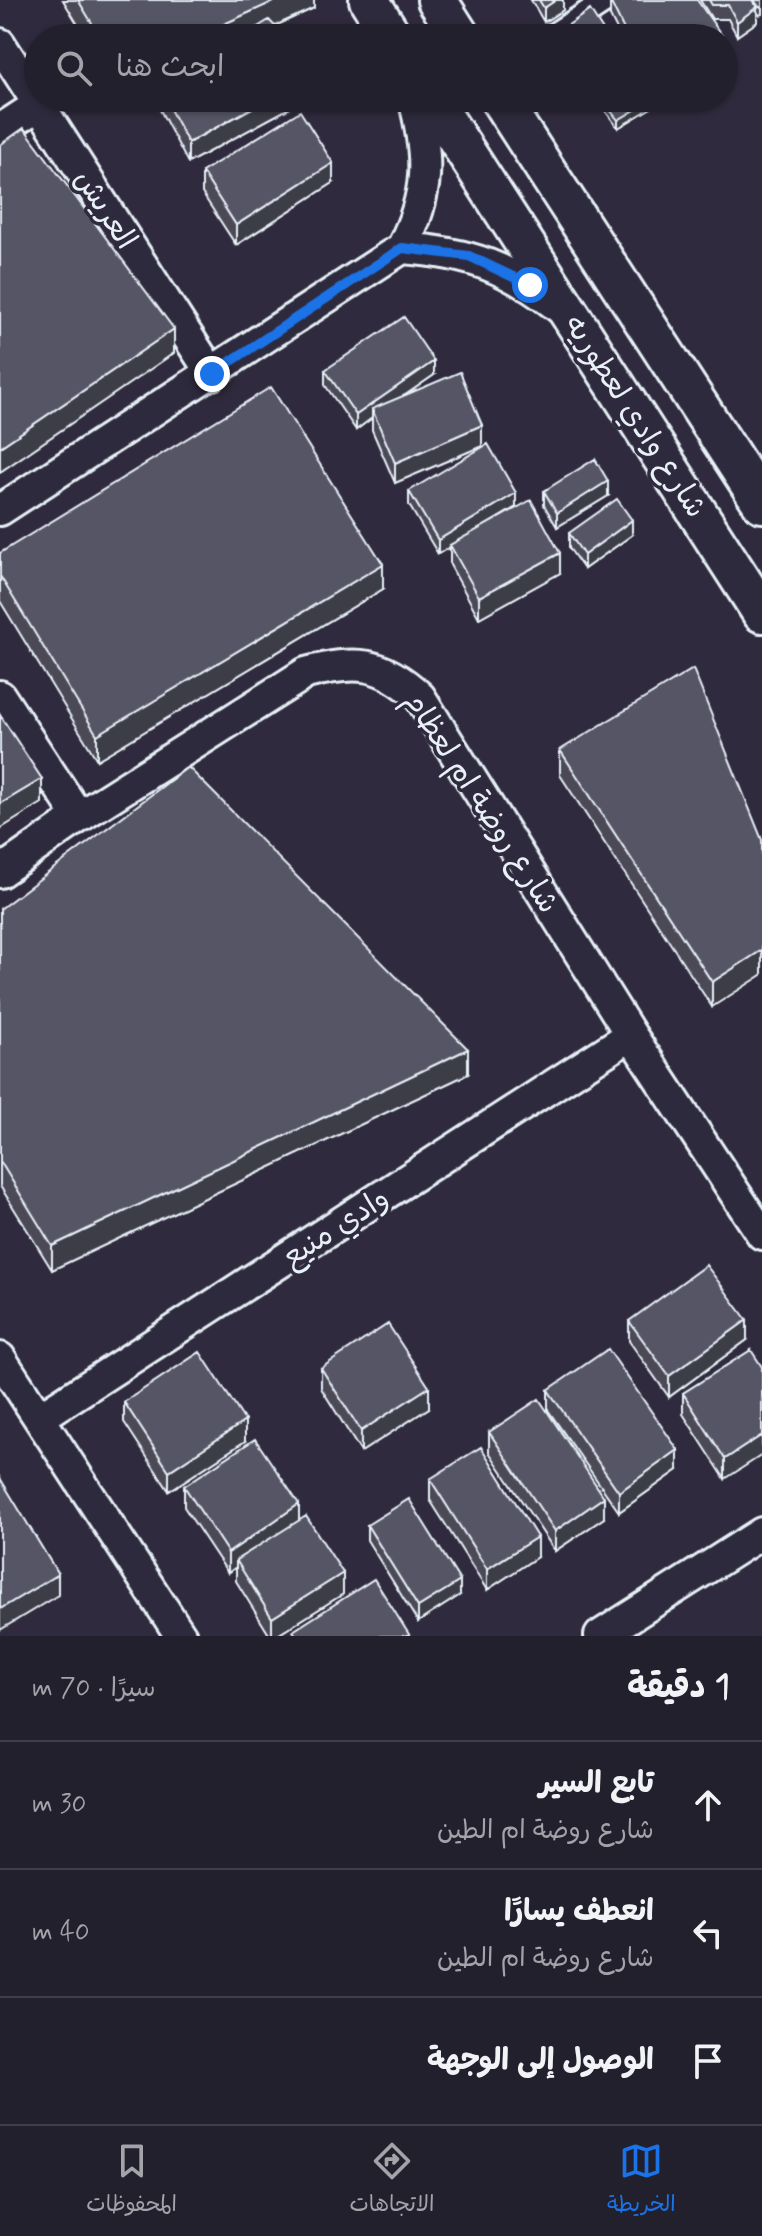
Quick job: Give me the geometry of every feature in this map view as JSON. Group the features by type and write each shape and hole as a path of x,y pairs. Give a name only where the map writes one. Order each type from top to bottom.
{"street":[{"path":"369,0 384,24"},
{"path":"437,0 452,24"},
{"path":"570,24 607,0"},
{"name":"العريش","path":"0,44 24,83"},
{"path":"0,130 27,112"},
{"name":"العريش","path":"43,112 212,374"},
{"path":"0,510 402,248 418,216 424,189 425,154 417,112"},
{"name":"شارع وادي لعطوريه","path":"440,112 762,613"},
{"name":"شارع وادي لعطوريه","path":"508,112 762,503"},
{"path":"402,248 469,256 500,267 572,317"},
{"name":"شارع روضة ام لعظام","path":"0,872 79,817 306,673 368,665 396,675 420,697 631,1035 762,1234"},
{"path":"0,696 79,817"},
{"name":"وادي منيع","path":"39,1418 631,1035"},
{"path":"0,1358 169,1632"},
{"path":"600,1636 762,1533"}],"building":[{"path":"78,0 277,0 224,24 93,24"},
{"path":"539,0 556,0 544,8"},
{"path":"697,0 714,24 621,24 610,1"},
{"path":"709,0 752,0 757,7 737,22 728,5 712,5"},
{"path":"590,10 599,24 570,24"},
{"path":"171,112 244,112 188,143"},
{"path":"298,112 333,163 236,225 202,172"},
{"path":"612,112 631,112 618,120"},
{"path":"24,128 174,329 0,447 0,145"},
{"path":"404,317 434,361 356,415 325,370"},
{"path":"460,372 482,425 395,463 372,409"},
{"path":"271,387 383,564 97,735 0,576 0,553"},
{"path":"488,444 516,493 438,540 409,491"},
{"path":"595,459 608,481 557,513 544,491"},
{"path":"617,499 632,520 584,555 569,533"},
{"path":"531,500 560,553 479,597 450,545"},
{"path":"693,669 762,840 762,950 712,982 560,750"},
{"path":"0,715 42,779 0,804"},
{"path":"188,767 468,1049 52,1246 0,1161 0,909"},
{"path":"706,1265 747,1320 669,1376 629,1321"},
{"path":"388,1324 429,1387 361,1431 321,1368"},
{"path":"608,1349 678,1450 619,1492 548,1390"},
{"path":"751,1350 762,1367 762,1435 725,1459 683,1393"},
{"path":"200,1352 245,1421 169,1471 124,1402"},
{"path":"539,1399 604,1497 555,1531 489,1432"},
{"path":"255,1439 299,1504 228,1553 184,1486"},
{"path":"481,1447 537,1537 487,1569 430,1479"},
{"path":"0,1478 58,1574 0,1609"},
{"path":"409,1499 460,1581 418,1607 367,1525"},
{"path":"306,1516 343,1573 272,1618 236,1560"},
{"path":"374,1579 410,1636 297,1636 293,1631"}],"route":[{"path":"212,374 402,248 469,256 500,267 530,285"}]}
